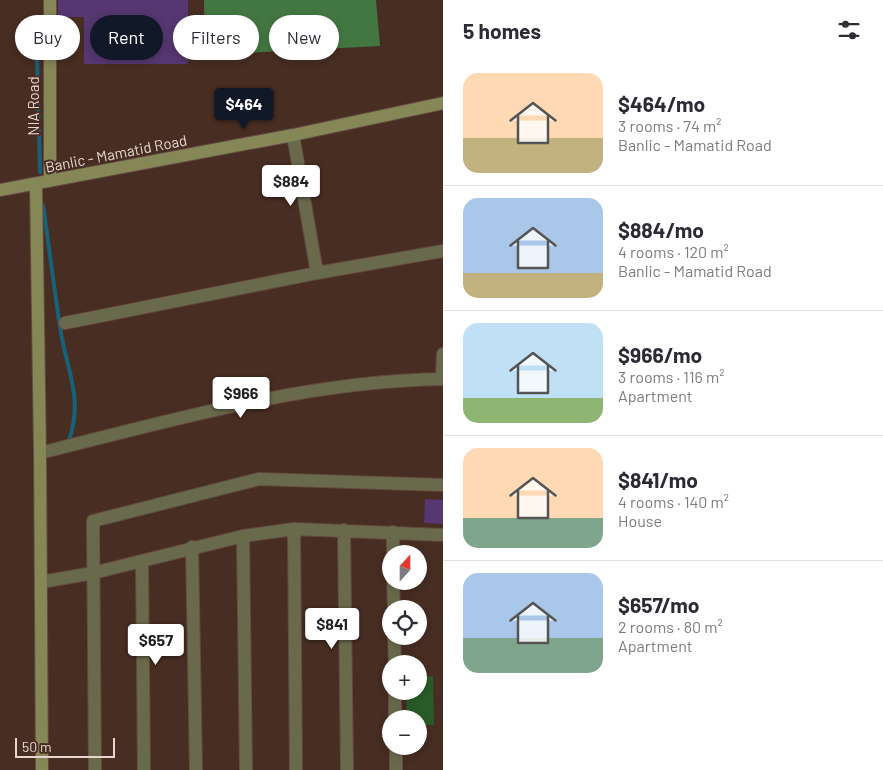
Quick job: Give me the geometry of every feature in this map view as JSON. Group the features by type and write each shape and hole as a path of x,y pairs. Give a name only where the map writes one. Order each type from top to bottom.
{"street":[{"name":"NIA Road","path":"50,0 50,181"},
{"name":"Banlic - Mamatid Road","path":"0,190 36,185 292,135 443,103"},
{"path":"292,135 317,273"},
{"path":"36,185 42,770"},
{"path":"65,324 317,273 443,252"},
{"path":"40,453 221,408 332,388 442,379 443,354"},
{"path":"95,770 92,521 259,479 443,485"},
{"path":"41,582 93,573 192,547 243,536 294,529 443,534"},
{"path":"294,529 296,770"},
{"path":"344,530 347,770"},
{"path":"393,532 393,545"},
{"path":"243,536 246,770"},
{"path":"192,547 196,770"},
{"path":"142,561 144,770"},
{"path":"396,755 396,770"}],"green space":[{"path":"204,0 376,0 380,46 339,48 339,15 269,15 269,52 259,52 259,15 204,15"},
{"path":"427,676 433,676 434,725 427,725 427,710 407,710 406,700 427,700"}],"building":[{"path":"58,0 188,0 188,15 173,15 173,60 188,60 188,64 84,64 84,17 80,17 80,15 58,15"},
{"path":"425,499 443,500 443,524 424,523"}],"waterway":[{"path":"37,60 40,172"},
{"path":"43,205 60,327 74,397 75,411 69,440"}]}
